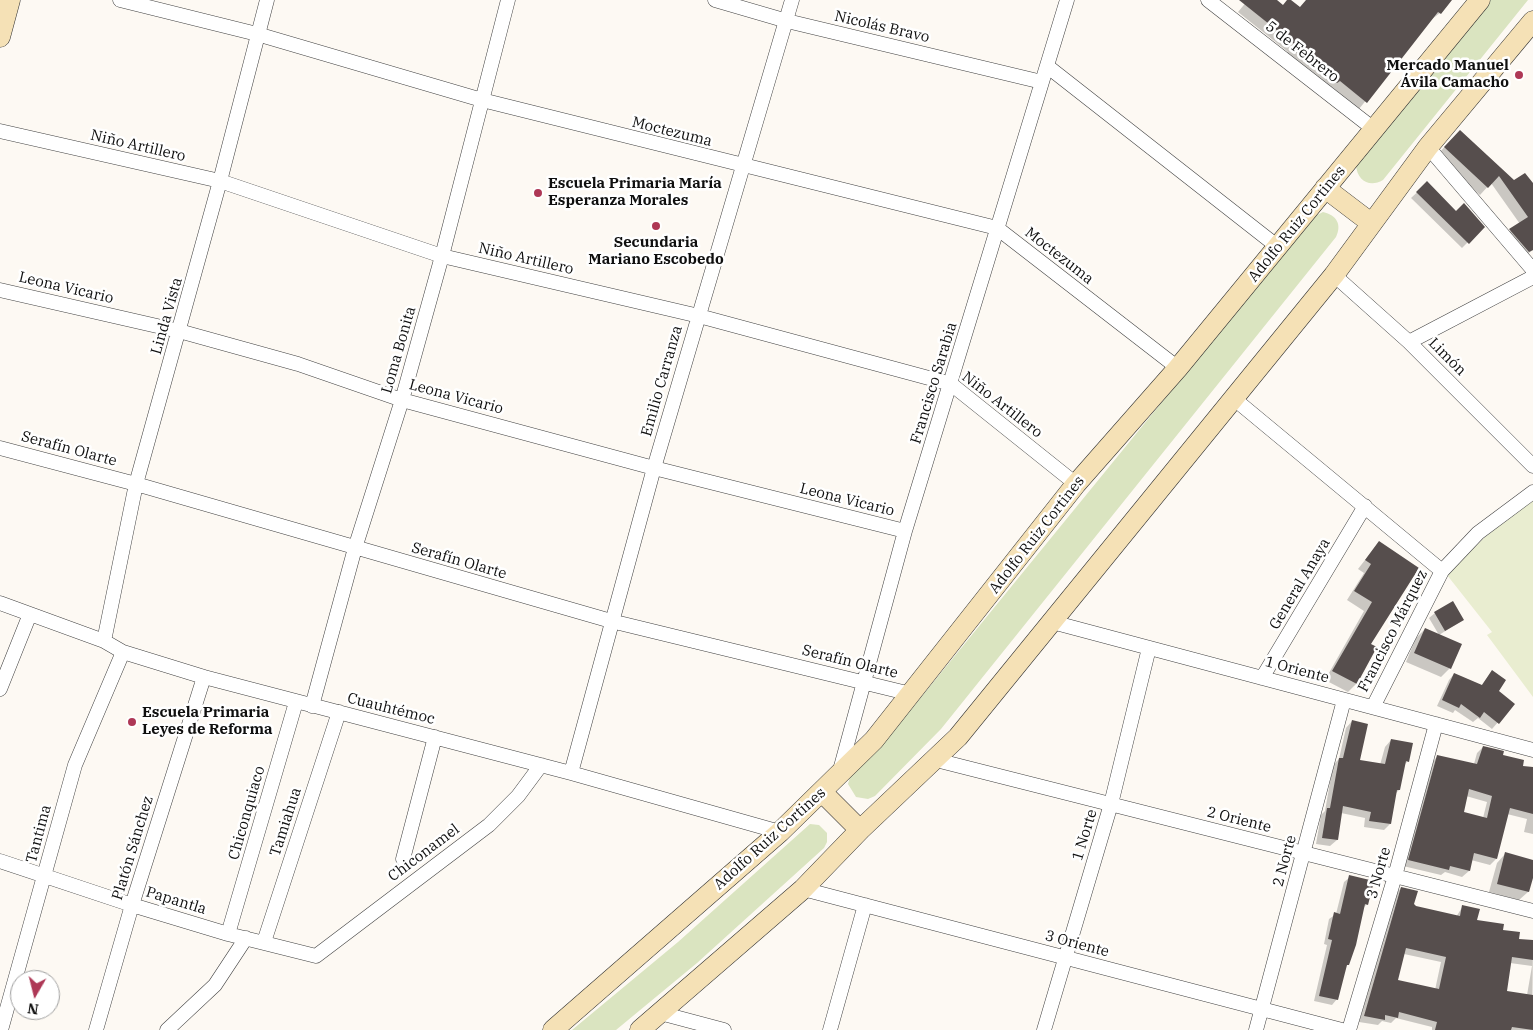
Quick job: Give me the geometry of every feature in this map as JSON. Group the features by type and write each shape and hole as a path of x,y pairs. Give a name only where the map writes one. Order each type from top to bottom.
{"main road":[{"path":"0,37 10,0"},
{"name":"Adolfo Ruiz Cortines","path":"553,1030 780,832 874,740 1076,484 1178,368 1325,188 1375,130 1472,3"},
{"path":"640,1030 803,889 860,830 936,760 958,737 1232,397 1334,275 1428,147 1533,21"},
{"path":"1325,188 1371,223"},
{"path":"822,792 860,830"}],"street":[{"name":"Moctezuma","path":"120,0 257,34 482,100 741,166 997,228 1178,368"},
{"name":"Linda Vista","path":"104,641 136,484 220,182 266,0"},
{"name":"Loma Bonita","path":"312,706 355,548 402,400 442,256 508,0"},
{"name":"Nicolás Bravo","path":"715,0 787,21 1042,82"},
{"name":"Emilio Carranza","path":"571,773 654,468 741,166 792,0"},
{"name":"Francisco Sarabia","path":"838,776 905,531 1067,0"},
{"name":"5 de Febrero","path":"1208,0 1375,130"},
{"path":"1047,66 1278,247"},
{"name":"Niño Artillero","path":"0,131 220,182 442,256 699,316 951,384 1076,484"},
{"path":"1428,147 1533,270"},
{"name":"Limón","path":"1334,275 1409,342 1533,466"},
{"path":"1409,342 1533,277"},
{"name":"Leona Vicario","path":"0,290 179,331 298,364 402,400 654,468 905,531"},
{"path":"1232,397 1442,571"},
{"name":"Serafín Olarte","path":"0,448 136,484 611,621 911,694"},
{"name":"Francisco Márquez","path":"1373,707 1442,571 1478,533 1533,492"},
{"name":"General Anaya","path":"1262,678 1365,506"},
{"name":"Cuauhtémoc","path":"0,603 104,641 123,652 204,677 571,773 780,832"},
{"path":"0,689 30,614"},
{"name":"1 Oriente","path":"1052,622 1533,750"},
{"name":"1 Norte","path":"1044,1030 1111,804 1149,648"},
{"name":"Tantima","path":"1,1030 75,765 123,652"},
{"name":"Platón Sánchez","path":"96,1030 132,905 204,677"},
{"name":"2 Norte","path":"1256,1030 1344,700"},
{"name":"Chiconquiaco","path":"228,934 296,702"},
{"name":"Tamiahua","path":"264,942 339,712"},
{"name":"3 Norte","path":"1349,1030 1395,876 1436,724"},
{"name":"Chiconamel","path":"403,858 436,737"},
{"name":"2 Oriente","path":"936,760 1533,911"},
{"name":"Chiconamel","path":"316,956 489,825 518,796 541,765"},
{"name":"Papantla","path":"0,861 132,905 228,934 316,956"},
{"name":"3 Oriente","path":"803,889 1342,1030"},
{"path":"830,1030 865,905"},
{"path":"167,1030 215,985 246,938"},
{"path":"660,1013 724,1030"}],"green space":[{"path":"1487,0 1528,0 1383,180 1373,183 1365,182 1359,175 1356,165"},
{"path":"1323,212 1332,215 1337,221 1338,233 1336,237 941,729 875,796 868,799 856,797 848,784 851,773 900,723 1313,217"},
{"path":"1533,500 1533,697 1487,635 1492,632 1447,575 1485,537"},
{"path":"810,824 819,825 827,833 827,842 824,848 697,963 616,1030 572,1030 678,942"}],"building":[{"path":"1239,0 1277,0 1283,5 1287,0 1291,0 1300,7 1306,0 1452,0 1441,14 1438,12 1367,103 1340,81 1337,83 1308,62 1291,48 1294,44"},
{"path":"1460,130 1514,180 1525,173 1533,183 1533,250 1529,252 1509,229 1528,217 1499,176 1488,188 1444,147"},
{"path":"1427,181 1456,211 1464,203 1485,227 1469,244 1416,192"},
{"path":"1379,541 1419,568 1371,644 1377,647 1357,684 1332,671 1372,602 1354,591 1371,564 1365,560"},
{"path":"1453,601 1464,620 1445,631 1434,612"},
{"path":"1425,628 1462,644 1451,669 1414,653"},
{"path":"1492,670 1506,680 1499,691 1515,704 1499,724 1484,712 1480,718 1461,704 1459,708 1442,700 1454,673 1482,685"},
{"path":"1352,720 1368,724 1360,760 1385,764 1391,739 1413,743 1409,762 1406,761 1400,790 1397,790 1391,824 1369,821 1371,812 1343,806 1338,840 1322,838 1327,808 1330,808 1339,758 1343,758"},
{"path":"1483,746 1504,751 1503,755 1524,760 1523,766 1533,767 1533,814 1510,808 1497,859 1474,853 1470,871 1450,866 1449,870 1408,860 1437,755 1477,764","holes":["1469,789 1492,796 1487,818 1464,812"]},
{"path":"1505,852 1533,860 1533,878 1529,892 1497,884"},
{"path":"1349,875 1374,881 1368,905 1365,904 1356,945 1349,965 1347,965 1338,1000 1319,996 1332,940 1328,939 1334,912 1340,914"},
{"path":"1401,887 1418,891 1414,904 1416,906 1460,916 1462,905 1480,909 1477,920 1504,924 1503,930 1520,932 1519,939 1533,940 1533,960 1512,957 1507,991 1533,995 1533,1030 1512,1027 1511,1030 1435,1030 1437,1022 1399,1012 1398,1018 1385,1015 1385,1020 1364,1016","holes":["1406,948 1446,957 1439,989 1398,980"]}],"place":[{"name":"Mercado Manuel Ávila Camacho","path":"1519,75"},
{"name":"Escuela Primaria María Esperanza Morales","path":"538,193"},
{"name":"Secundaria Mariano Escobedo","path":"656,226"},
{"name":"Escuela Primaria Leyes de Reforma","path":"132,722"}]}
